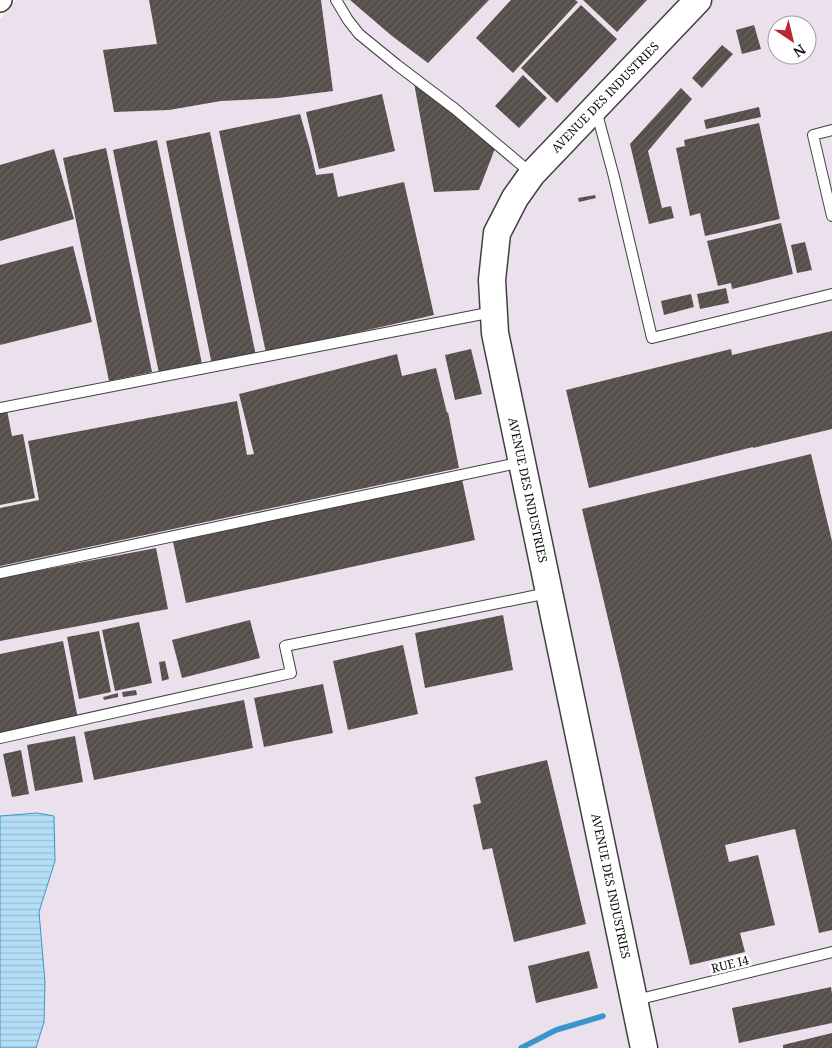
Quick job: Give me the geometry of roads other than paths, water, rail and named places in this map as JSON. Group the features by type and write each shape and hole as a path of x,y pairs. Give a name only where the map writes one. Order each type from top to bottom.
{"street":[{"name":"AVENUE DES INDUSTRIES","path":"644,1048 495,333 492,280 497,233 515,198 532,174 698,0"}],"lane":[{"path":"336,0 359,34 455,109 532,174"},
{"path":"595,107 614,177 652,338 832,294"},
{"path":"832,130 812,135 832,216"},
{"path":"0,408 494,312"},
{"path":"0,573 522,462"},
{"path":"0,738 291,673 285,646 549,593"},
{"name":"RUE I4","path":"635,1000 832,952"}],"water":[{"path":"37,813 54,816 55,861 39,912 45,982 44,1022 36,1048 0,1048 0,816"}],"waterway":[{"path":"521,1048 556,1030 603,1016"}]}
